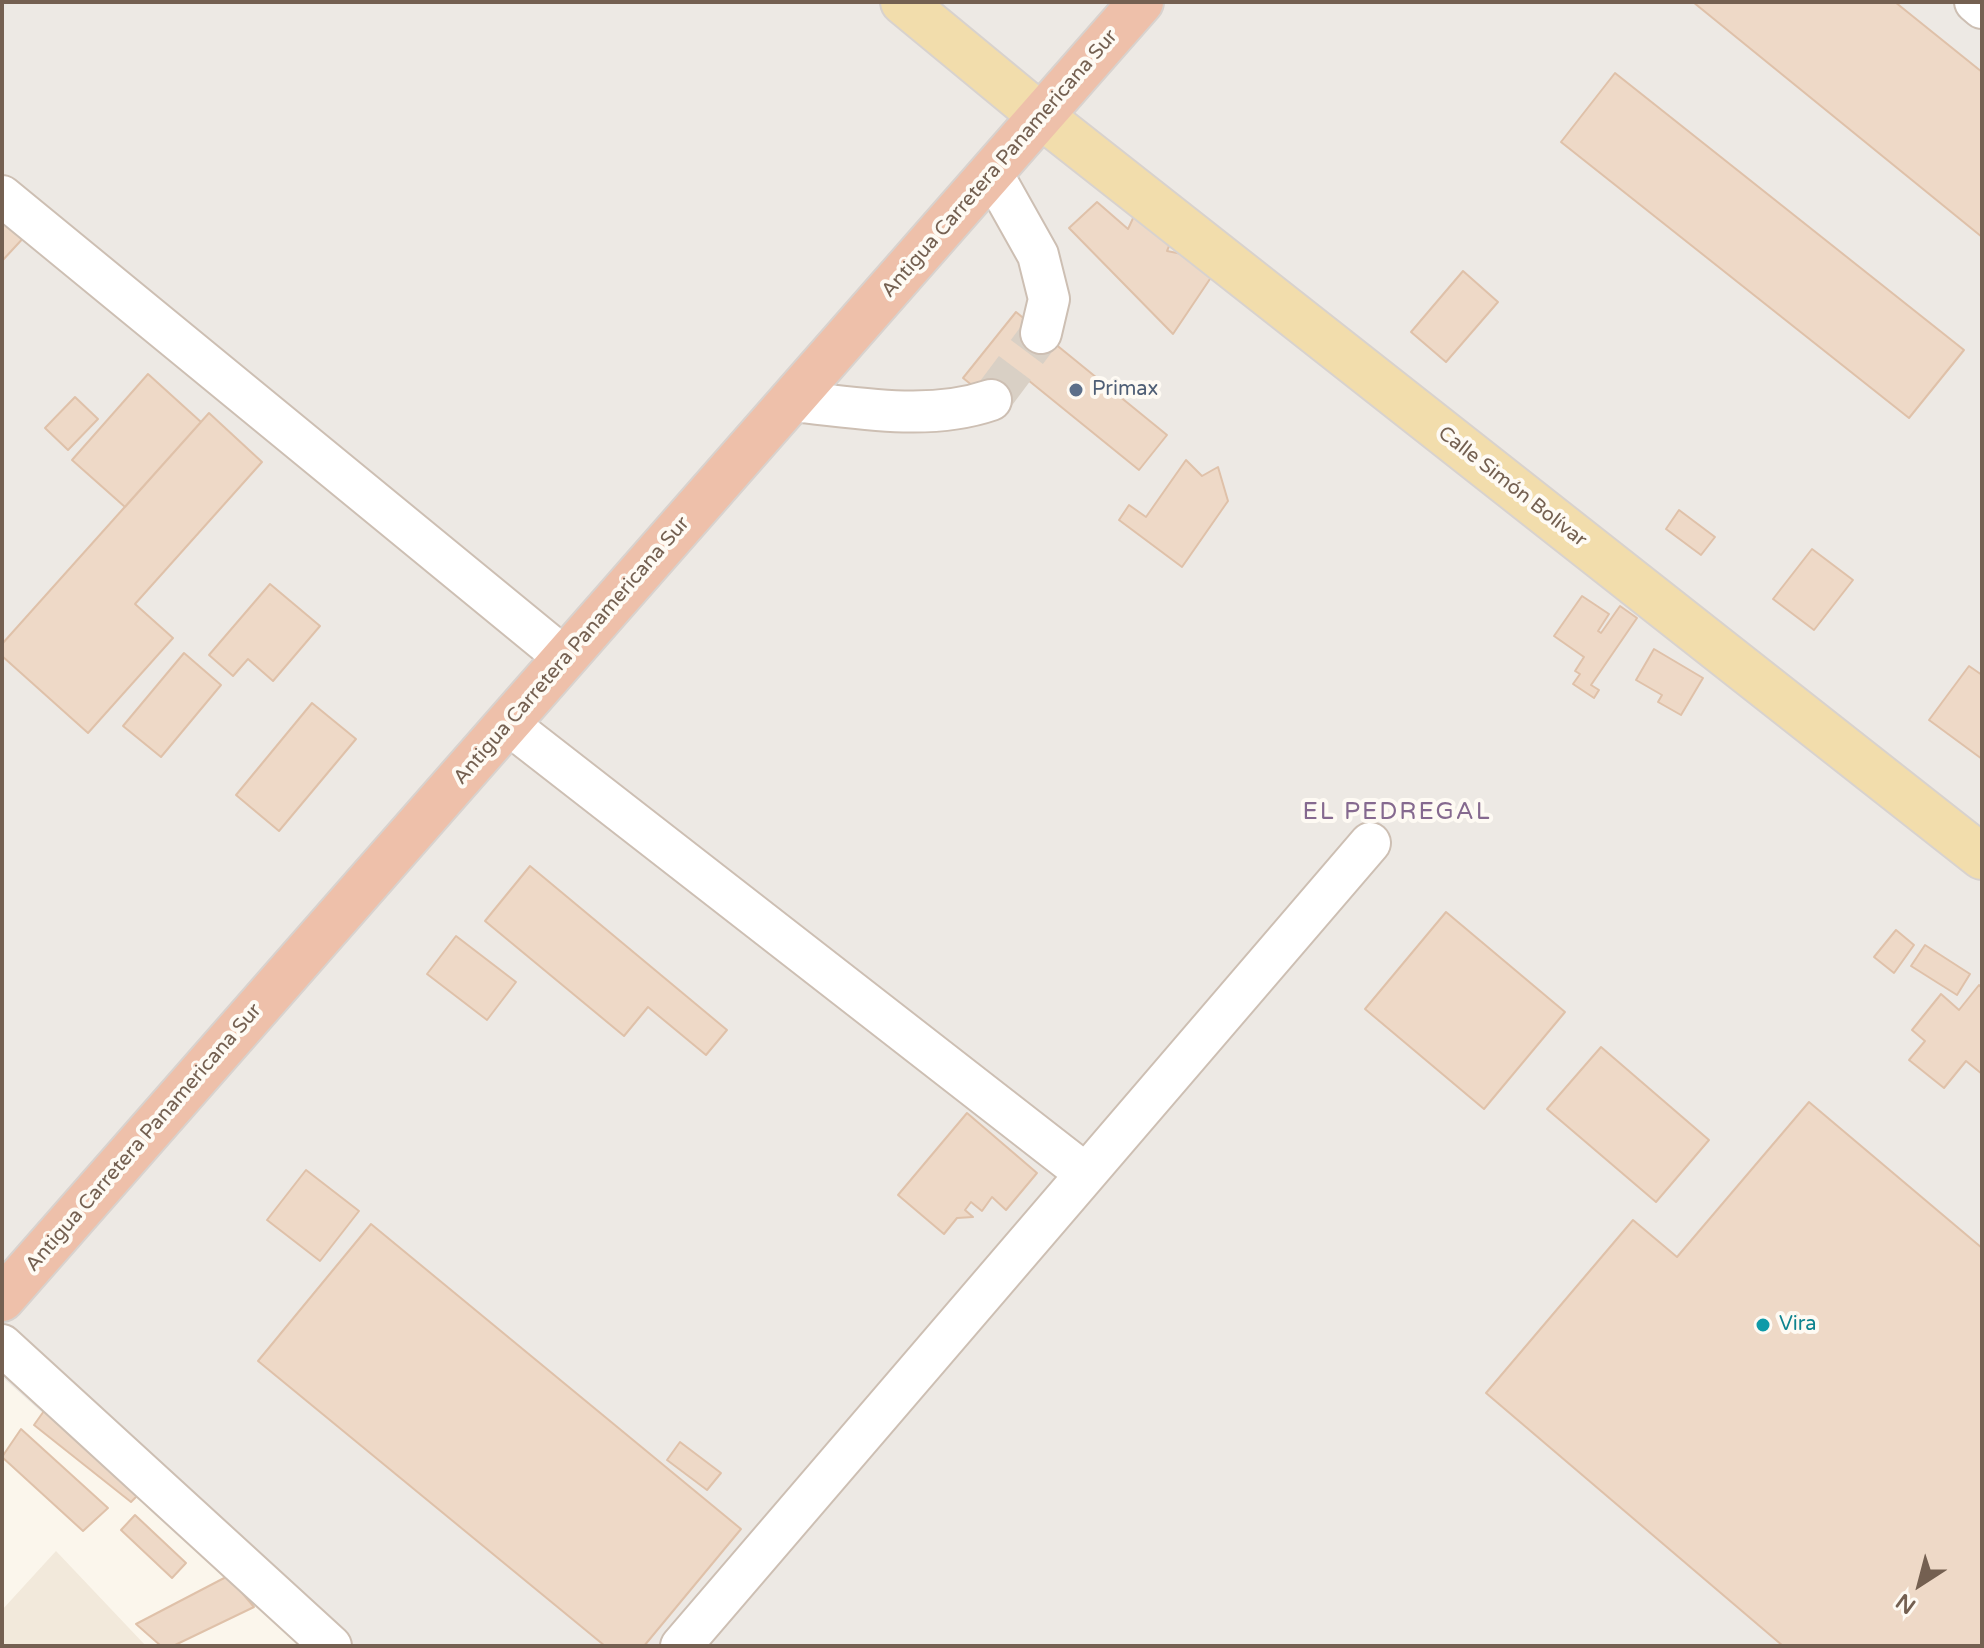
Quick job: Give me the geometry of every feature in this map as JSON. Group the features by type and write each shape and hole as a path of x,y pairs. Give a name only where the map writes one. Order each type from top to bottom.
{"highway":[{"name":"Antigua Carretera Panamericana Sur","path":"2,1299 1141,2"}],"main road":[{"name":"Calle Simón Bolívar","path":"903,2 1041,116 1982,857"}],"street":[{"path":"1975,2 1982,8"},
{"path":"992,173 1038,255 1049,299 1041,333"},
{"path":"2,196 565,658"},
{"path":"792,401 912,412 959,411 991,400"},
{"path":"508,724 1086,1174"},
{"path":"681,1646 1370,843"},
{"path":"2,1345 331,1646"}],"shaded area":[{"path":"2,2 1982,2 1982,1646 306,1646 2,1377"},
{"path":"56,1551 146,1646 2,1646 2,1610"}],"building":[{"path":"1693,2 1895,2 1982,72 1982,237"},
{"path":"1615,73 1964,350 1909,418 1561,142"},
{"path":"1097,202 1128,229 1135,214 1172,239 1167,251 1197,257 1216,270 1173,334 1069,228"},
{"path":"2,211 27,234 2,261"},
{"path":"1463,271 1498,302 1446,362 1411,332"},
{"name":"Primax","path":"1016,312 1167,435 1139,470 1028,380 1003,410 963,378"},
{"path":"148,374 201,422 125,507 72,460"},
{"path":"75,397 98,419 68,450 45,428"},
{"path":"209,413 262,462 135,604 173,638 88,733 2,656 2,644"},
{"path":"1186,460 1202,476 1218,467 1228,501 1182,567 1119,520 1129,505 1146,517"},
{"path":"1679,510 1715,537 1701,555 1666,529"},
{"path":"1812,549 1853,580 1814,630 1773,599"},
{"path":"270,584 320,626 273,681 248,659 233,676 209,655"},
{"path":"1582,596 1609,614 1598,631 1601,633 1620,606 1637,618 1591,685 1599,690 1594,698 1573,684 1580,674 1575,671 1584,657 1554,636"},
{"path":"1654,649 1703,678 1681,715 1658,702 1662,695 1636,680"},
{"path":"184,653 221,685 161,757 123,726"},
{"path":"1969,666 1982,675 1982,759 1929,720"},
{"path":"312,703 356,739 279,831 236,795"},
{"path":"530,866 727,1030 706,1055 648,1007 624,1036 485,921"},
{"path":"1446,912 1565,1012 1484,1109 1365,1009"},
{"path":"1896,930 1914,945 1894,973 1874,957"},
{"path":"456,936 516,982 487,1020 427,974"},
{"path":"1925,945 1970,974 1957,995 1911,966"},
{"path":"1979,985 1982,988 1982,1074 1966,1061 1944,1088 1909,1060 1925,1041 1912,1030 1941,994 1959,1010"},
{"path":"1601,1047 1709,1140 1656,1202 1547,1109"},
{"name":"Vira","path":"1809,1102 1982,1248 1982,1646 1783,1646 1486,1393 1633,1220 1677,1257"},
{"path":"967,1113 1037,1173 1006,1210 992,1197 982,1211 971,1202 965,1210 973,1217 957,1218 944,1234 898,1195"},
{"path":"306,1170 359,1211 320,1261 267,1220"},
{"path":"371,1224 741,1529 644,1646 605,1646 258,1361"},
{"path":"56,1394 151,1482 131,1502 34,1425"},
{"path":"21,1429 108,1508 83,1531 2,1457"},
{"path":"680,1442 721,1473 707,1490 667,1460"},
{"path":"135,1515 186,1563 172,1578 121,1530"},
{"path":"228,1576 254,1607 173,1646 161,1646 136,1624"}],"tunnel":[{"path":"991,400 1041,333"}],"place":[{"name":"Primax","path":"1076,390"},
{"name":"Vira","path":"1763,1325"}],"district":[{"name":"EL PEDREGAL","path":"1397,813"}]}
